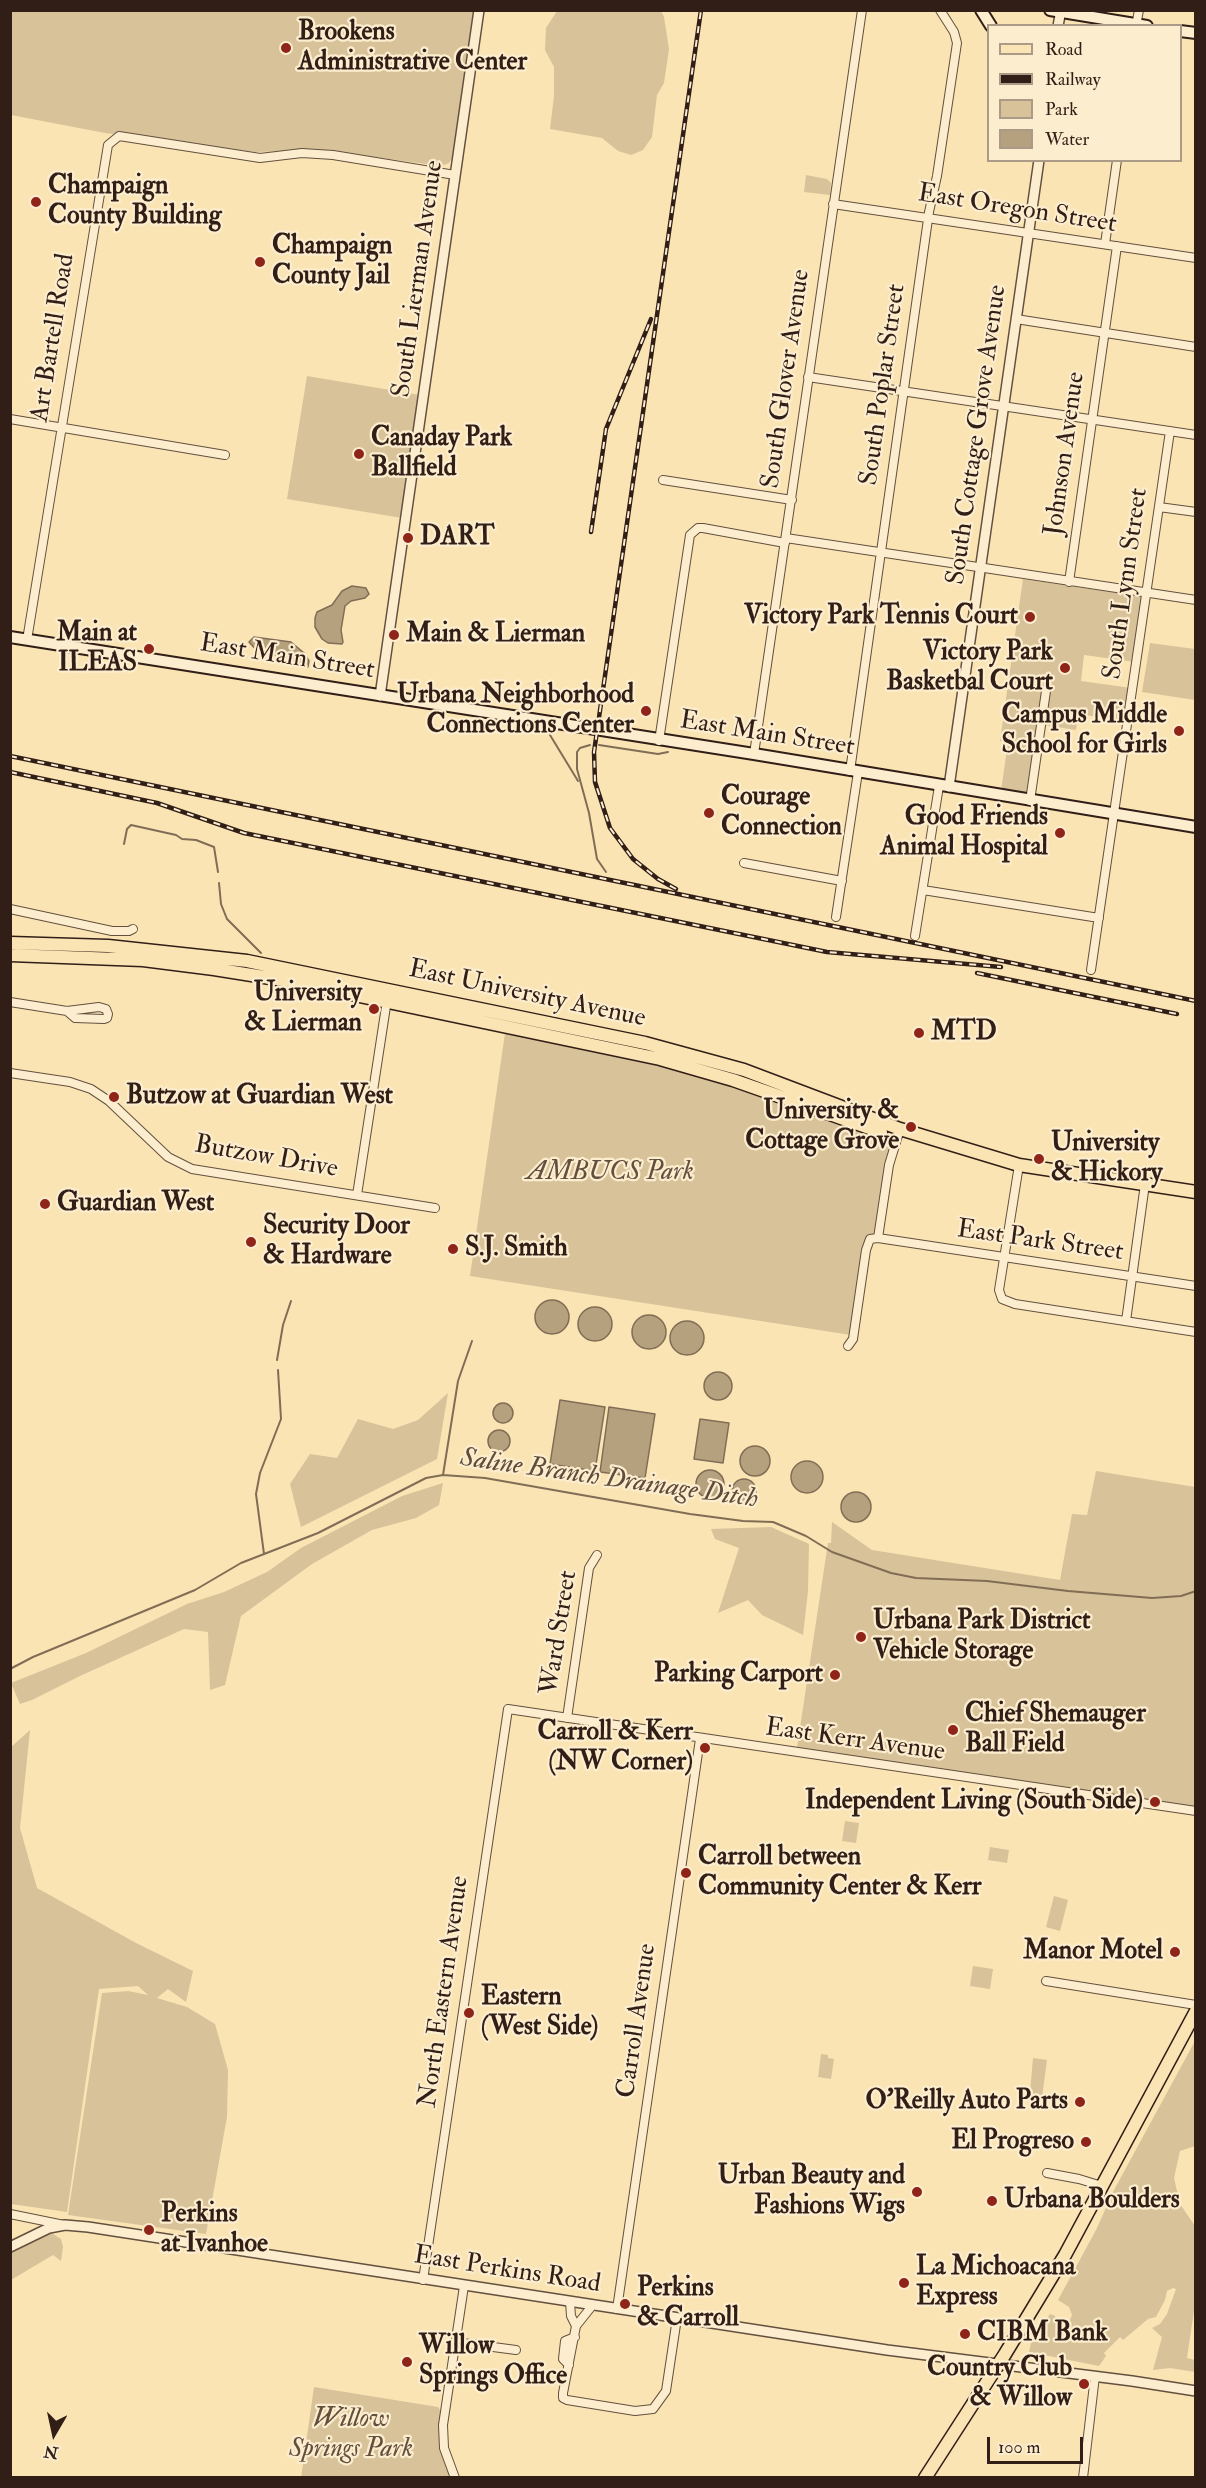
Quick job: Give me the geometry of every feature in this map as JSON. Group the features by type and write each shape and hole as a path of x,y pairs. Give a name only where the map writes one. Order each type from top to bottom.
{"main road":[{"path":"981,10 990,24"},
{"path":"1057,11 1134,24"},
{"name":"East Main Street","path":"10,637 659,741 754,754 1196,827"},
{"name":"East University Avenue","path":"10,943 108,946 208,956 276,966 387,996 689,1066 899,1133 1019,1165 1196,1192"},
{"name":"East University Avenue","path":"10,955 84,956 181,964 387,996"},
{"path":"925,2478 1065,2255 1196,2011"}],"street":[{"name":"South Lierman Avenue","path":"380,696 479,10"},
{"name":"South Glover Avenue","path":"754,754 862,10"},
{"name":"South Poplar Street","path":"836,917 904,392 928,219 957,44 954,32 940,10"},
{"name":"Art Bartell Road","path":"27,640 108,145 115,138 130,138 260,158 302,153 333,155 455,175"},
{"name":"South Cottage Grove Avenue","path":"944,786 981,569 1039,162"},
{"path":"1105,244 1117,162"},
{"name":"East Oregon Street","path":"833,204 1196,258"},
{"name":"Johnson Avenue","path":"1069,582 1117,246"},
{"path":"1016,319 1195,344"},
{"path":"808,377 1196,435"},
{"path":"10,419 225,455"},
{"name":"South Lynn Street","path":"1091,970 1170,431"},
{"path":"663,480 792,500"},
{"path":"1158,507 1196,512"},
{"path":"659,741 687,544 690,535 698,528 1196,600"},
{"path":"1030,801 1046,691"},
{"path":"915,936 944,786"},
{"path":"744,863 842,881"},
{"path":"923,890 1098,918"},
{"path":"10,909 111,931 133,929"},
{"path":"357,1196 387,996"},
{"path":"10,1002 67,1011"},
{"name":"Butzow Drive","path":"10,1073 70,1082 91,1089 114,1106 168,1157 192,1169 435,1208"},
{"path":"848,1346 853,1339 866,1250 870,1239 878,1238 889,1165 899,1133"},
{"path":"1019,1165 999,1290 1000,1297 1007,1302 1196,1332"},
{"path":"1126,1321 1145,1184"},
{"name":"East Park Street","path":"878,1238 1196,1286"},
{"name":"Ward Street","path":"567,1718 589,1568 597,1555"},
{"name":"East Kerr Avenue","path":"508,1709 1196,1811"},
{"name":"North Eastern Avenue","path":"423,2280 508,1709"},
{"name":"Carroll Avenue","path":"617,2309 700,1739"},
{"path":"1046,1981 1196,2006"},
{"path":"1047,2173 1079,2179 1102,2187"},
{"name":"East Perkins Road","path":"10,2214 65,2225 592,2306 998,2365 1196,2391"},
{"path":"10,2247 34,2234 65,2225"},
{"path":"455,2478 446,2458 442,2438 464,2286"},
{"path":"570,2302 576,2326 575,2337 565,2341 563,2352 563,2359 569,2365 563,2393 564,2400 635,2411 650,2411 658,2404 666,2391 677,2318"},
{"path":"576,2326 592,2306"},
{"path":"455,2342 516,2350"},
{"path":"1083,2478 1095,2376"}],"green space":[{"path":"10,11 474,11 453,157 449,163 441,166 322,150 255,152 105,133 11,115"},
{"path":"557,11 661,11 669,49 664,83 657,95 652,137 643,150 631,155 618,151 602,138 550,129 554,96 554,67 545,50 546,28"},
{"path":"806,175 827,179 831,183 830,195 804,192"},
{"path":"307,376 420,395 402,518 287,499"},
{"path":"1023,579 1144,597 1135,662 1084,655 1081,681 1131,688 1126,721 1078,714 1076,730 1037,724 1027,795 1001,791 1008,742 1000,741"},
{"path":"1150,643 1195,649 1195,700 1142,692"},
{"name":"AMBUCS Park","path":"506,1026 775,1093 898,1137 878,1238 870,1239 851,1335 470,1276"},
{"path":"448,1393 437,1459 301,1527 290,1484 310,1454 337,1458 358,1419 393,1429 418,1420"},
{"path":"1096,1471 1195,1487 1195,1808 796,1754 828,1543 831,1543 832,1522 872,1550 1060,1580 1072,1514 1087,1515"},
{"path":"443,1483 439,1505 416,1518 372,1530 312,1564 241,1616 225,1685 210,1690 208,1632 184,1629 20,1704 11,1683 86,1653 187,1604 224,1592 267,1572 301,1548 402,1496"},
{"path":"771,1527 809,1544 808,1591 803,1635 762,1615 748,1600 718,1613 739,1548 715,1539 711,1529"},
{"path":"30,1730 20,1828 37,1888 136,1943 193,1971 186,2002 168,1989 157,1998 187,2007 215,2024 228,2070 227,2117 206,2234 68,2215 102,1993 128,1991 148,1995 138,1986 99,1989 67,2212 11,2204 10,1748"},
{"path":"845,1821 859,1823 856,1843 842,1841"},
{"path":"990,1847 1009,1850 1007,1863 988,1860"},
{"path":"1054,1896 1068,1900 1060,1931 1046,1927"},
{"path":"973,1966 993,1969 990,1989 970,1986"},
{"path":"1195,2041 1195,2146 1180,2151 1174,2178 1180,2204 1195,2226 1196,2297 1187,2358 1195,2360 1195,2372 1170,2368 1153,2370 1162,2337 1152,2328 1160,2324 1167,2314 1176,2289 1173,2288 1167,2291 1156,2317 1148,2319 1123,2340 1120,2337 1104,2353 1106,2356 1099,2366 1029,2352 1031,2343 1050,2314 1055,2316 1058,2327 1066,2328 1072,2315 1069,2307 1058,2300 1096,2230 1114,2190"},
{"path":"821,2054 834,2059 831,2079 818,2077"},
{"path":"1033,2058 1047,2060 1041,2105 1034,2105 1030,2092"},
{"path":"50,2232 61,2239 63,2247 61,2261 53,2255 11,2280 10,2251"},
{"name":"Willow Springs Park","path":"314,2387 438,2407 442,2413 441,2443 451,2477 301,2478"}],"water":[{"path":"352,586 366,588 369,594 345,606 341,630 342,644 328,643 322,639 315,627 317,612 332,605 342,591"},
{"path":"254,637 291,642 304,653 309,661 308,667 300,666 287,657 258,652 249,642"},
{"path":"552,1300 564,1305 569,1317 564,1329 552,1334 540,1329 535,1317 540,1305"},
{"path":"595,1307 607,1312 612,1324 607,1336 595,1341 583,1336 578,1324 583,1312"},
{"path":"649,1315 661,1320 666,1332 661,1344 649,1349 637,1344 632,1332 637,1320"},
{"path":"687,1321 699,1326 704,1338 699,1350 687,1355 675,1350 670,1338 675,1326"},
{"path":"718,1372 728,1376 732,1386 728,1396 718,1400 708,1396 704,1386 708,1376"},
{"path":"560,1400 605,1407 595,1471 550,1464"},
{"path":"499,1403 507,1403 513,1409 513,1417 507,1423 499,1423 493,1417 493,1409"},
{"path":"609,1407 655,1414 645,1478 600,1472"},
{"path":"700,1419 729,1423 723,1463 694,1459"},
{"path":"499,1430 507,1433 510,1441 507,1449 499,1452 491,1449 488,1441 491,1433"},
{"path":"755,1446 766,1450 770,1461 766,1472 755,1476 744,1472 740,1461 744,1450"},
{"path":"807,1461 818,1466 823,1477 818,1488 807,1493 796,1488 791,1477 796,1466"},
{"path":"710,1470 720,1474 724,1484 720,1494 710,1498 700,1494 696,1484 700,1474"},
{"path":"744,1479 749,1480 755,1486 755,1496 749,1502 744,1503 739,1502 733,1496 732,1491 733,1486 739,1480"},
{"path":"856,1492 862,1493 870,1501 870,1513 862,1521 856,1522 850,1521 842,1513 841,1507 842,1501 850,1493"}],"waterway":[{"path":"550,735 578,781"},
{"path":"590,745 580,748 577,752 577,769 589,813 597,859 606,872"},
{"path":"599,745 658,754 668,752"},
{"path":"124,844 127,829 131,825 176,835 182,839 196,840 214,847 218,872"},
{"path":"219,883 221,904 227,919 261,953"},
{"path":"277,1360 283,1325 291,1301"},
{"path":"443,1475 458,1381 472,1341"},
{"path":"264,1554 256,1494 260,1473 281,1419 278,1370"},
{"name":"Saline Branch Drainage Ditch","path":"10,1669 33,1657 195,1590 241,1563 318,1533 426,1478 443,1475 485,1478 690,1514 743,1521 773,1522 806,1536 832,1552 891,1573 916,1578 987,1581 1152,1598 1181,1596 1196,1591"}],"railway":[{"path":"676,889 658,879 633,859 610,828 595,782 594,752 701,10"},
{"path":"591,532 606,429 651,319"},
{"path":"10,756 1196,1001"},
{"path":"10,772 157,803 244,833 827,952 1001,967"},
{"path":"977,973 1177,1014"}],"place":[{"name":"Brookens Administrative Center","path":"286,48"},
{"name":"Champaign County Building","path":"36,202"},
{"name":"Champaign County Jail","path":"260,262"},
{"name":"Canaday Park Ballfield","path":"359,454"},
{"name":"DART","path":"408,538"},
{"name":"Victory Park Tennis Court","path":"1030,617"},
{"name":"Main & Lierman","path":"394,635"},
{"name":"Main at ILEAS","path":"149,649"},
{"name":"Victory Park Basketbal Court","path":"1065,668"},
{"name":"Urbana Neighborhood Connections Center","path":"646,711"},
{"name":"Campus Middle School for Girls","path":"1179,731"},
{"name":"Courage Connection","path":"709,813"},
{"name":"Good Friends Animal Hospital","path":"1060,833"},
{"name":"University & Lierman","path":"374,1009"},
{"name":"MTD","path":"919,1033"},
{"name":"Butzow at Guardian West","path":"114,1097"},
{"name":"University & Cottage Grove","path":"911,1127"},
{"name":"University & Hickory","path":"1039,1159"},
{"name":"Guardian West","path":"45,1204"},
{"name":"Security Door & Hardware","path":"251,1242"},
{"name":"S.J. Smith","path":"453,1249"},
{"name":"Urbana Park District Vehicle Storage","path":"861,1637"},
{"name":"Parking Carport","path":"835,1675"},
{"name":"Chief Shemauger Ball Field","path":"953,1730"},
{"name":"Carroll & Kerr (NW Corner)","path":"705,1748"},
{"name":"Independent Living (South Side)","path":"1155,1802"},
{"name":"Carroll between Community Center & Kerr","path":"686,1873"},
{"name":"Manor Motel","path":"1175,1952"},
{"name":"Eastern (West Side)","path":"469,2013"},
{"name":"O'Reilly Auto Parts","path":"1080,2102"},
{"name":"El Progreso","path":"1086,2142"},
{"name":"Urban Beauty and Fashions Wigs","path":"917,2192"},
{"name":"Urbana Boulders","path":"992,2201"},
{"name":"Perkins at Ivanhoe","path":"149,2230"},
{"name":"La Michoacana Express","path":"904,2283"},
{"name":"Perkins & Carroll","path":"625,2304"},
{"name":"CIBM Bank","path":"965,2334"},
{"name":"Willow Springs Office","path":"407,2362"},
{"name":"Country Club & Willow","path":"1084,2384"}]}
